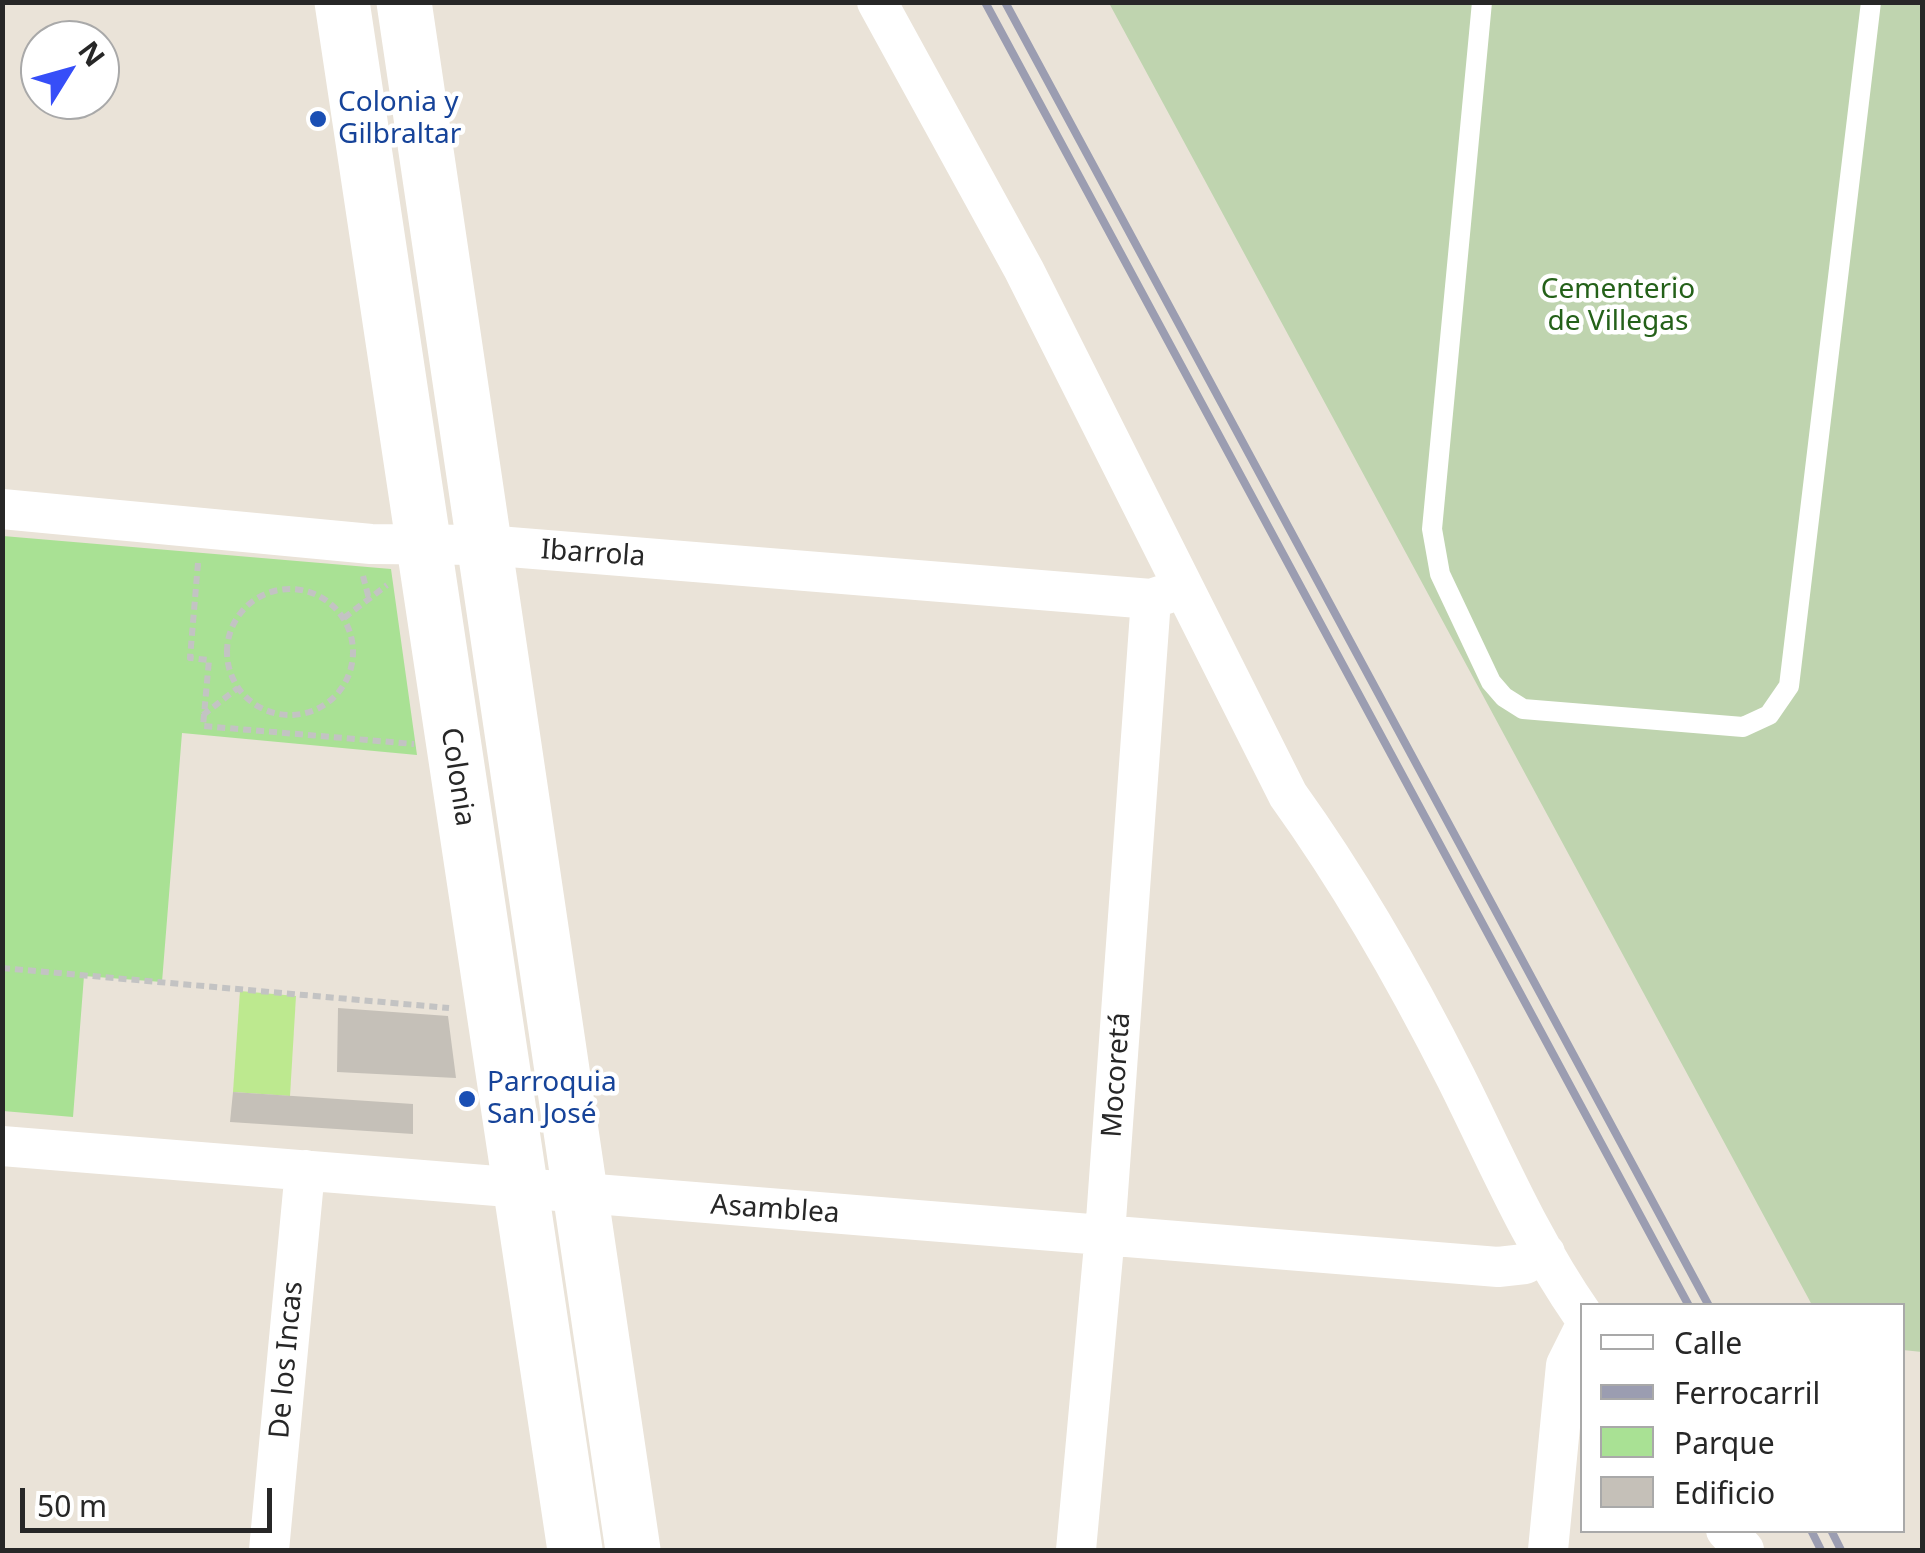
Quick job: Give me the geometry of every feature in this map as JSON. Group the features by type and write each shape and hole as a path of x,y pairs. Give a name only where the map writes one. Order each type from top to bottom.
{"street":[{"name":"Colonia","path":"342,2 576,1550"},
{"path":"404,2 632,1550"},
{"path":"877,2 1024,270 1166,594 1288,795 1332,856 1420,1010 1545,1253 1580,1311"},
{"name":"Ibarrola","path":"2,510 422,546 485,546 1166,594"},
{"name":"Mocoretá","path":"1076,1550 1166,594"},
{"name":"Asamblea","path":"2,1146 578,1196 1498,1267 1524,1264 1545,1253"},
{"name":"De los Incas","path":"270,1550 305,1170"},
{"path":"1548,1550 1564,1376 1580,1339"}],"lane":[{"path":"1482,2 1432,529 1440,574 1491,682 1523,709 1744,727 1769,715 1789,686 1871,2"}],"path":[{"path":"198,561 190,658 209,660 203,726 419,744 427,736"},
{"path":"294,588 322,597 344,618 353,646 350,674 326,705 288,716 252,703 238,688 229,670 230,630 254,598 294,588"},
{"path":"204,714 238,688"},
{"path":"2,968 493,1012"}],"green space":[{"name":"Cementerio de Villegas","path":"1109,3 1922,3 1922,1352 1905,1350 1905,1303 1811,1303"},
{"path":"3,536 391,569 417,755 182,733 162,982 84,976 73,1117 3,1111"},
{"path":"240,991 296,996 290,1096 233,1092"}],"building":[{"path":"338,1008 448,1016 456,1078 337,1072"},
{"path":"233,1092 413,1104 413,1134 230,1122"}],"railway":[{"path":"985,2 1687,1303"},
{"path":"1005,2 1707,1303"},
{"path":"1812,1533 1821,1550"},
{"path":"1832,1533 1841,1550"}],"place":[{"name":"Colonia y Gilbraltar","path":"318,119"},
{"name":"Parroquia San José","path":"467,1099"}]}
